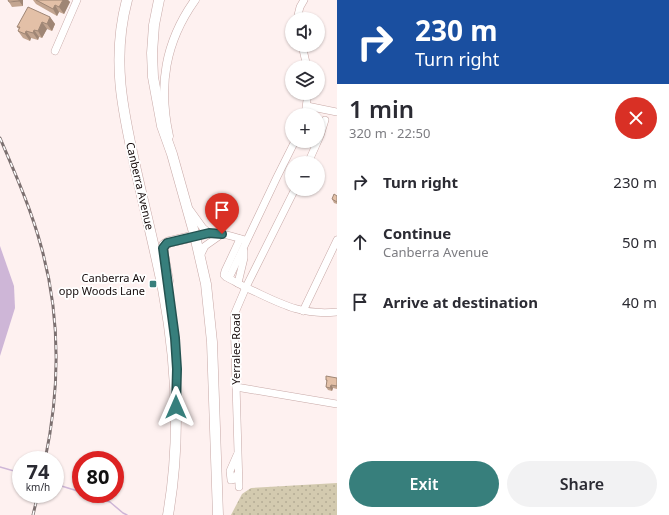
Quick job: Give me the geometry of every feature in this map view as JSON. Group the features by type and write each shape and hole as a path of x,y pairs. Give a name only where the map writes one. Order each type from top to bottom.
{"highway":[{"name":"Canberra Avenue","path":"127,0 120,36 120,87 130,144 162,283 169,323 176,393 176,438 168,515"},
{"path":"159,0 154,25 152,53 153,77 162,126 172,154 186,203 206,284 212,342 218,515"},
{"path":"152,240 164,246 171,246 195,238"},
{"path":"164,246 163,253 175,338 177,369 176,393"}],"main road":[{"path":"172,154 164,109 167,61 172,42 179,26 195,0"}],"street":[{"path":"55,51 77,0"},
{"path":"299,12 304,0"},
{"path":"307,100 307,106 337,112"},
{"path":"292,148 244,242 224,272 225,276 281,304 303,311 318,313 337,312"},
{"name":"Yerralee Road","path":"239,487 234,315 246,287 292,196"},
{"path":"186,203 202,228 209,233"},
{"path":"195,238 209,233 220,234 244,242"},
{"path":"195,238 220,234"},
{"path":"200,256 205,246 220,234"},
{"path":"303,311 337,240"},
{"path":"238,283 244,258 244,242"},
{"path":"236,388 337,404"},
{"name":"Yerralee Road","path":"238,451 230,471 231,480 235,480 238,471"}],"shaded area":[{"path":"0,246 14,286 15,308 0,356"},
{"path":"337,483 337,515 231,515 242,494 251,488"}],"building":[{"path":"8,0 19,0 19,1 9,2"},
{"path":"36,0 63,0 59,7 55,5 53,9"},
{"path":"28,7 50,17 47,24 42,22 38,31 34,30 33,33 26,31 25,34 18,31 20,27 17,27"},
{"path":"334,194 337,196 337,202 332,199"},
{"path":"326,376 337,378 337,386 331,385 330,388 326,387"}],"waterway":[{"path":"0,467 12,470"},
{"path":"64,487 72,489"},
{"path":"111,503 127,515"}],"railway":[{"path":"0,138 37,232 48,273 52,299 55,326 56,380 54,407 47,451"},
{"path":"33,515 36,503"}],"place":[{"name":"Canberra Av opp Woods Lane","path":"153,284"}],"route":[{"path":"176,407 177,369 175,338 163,248 167,243 180,239 209,233 222,234"}]}
